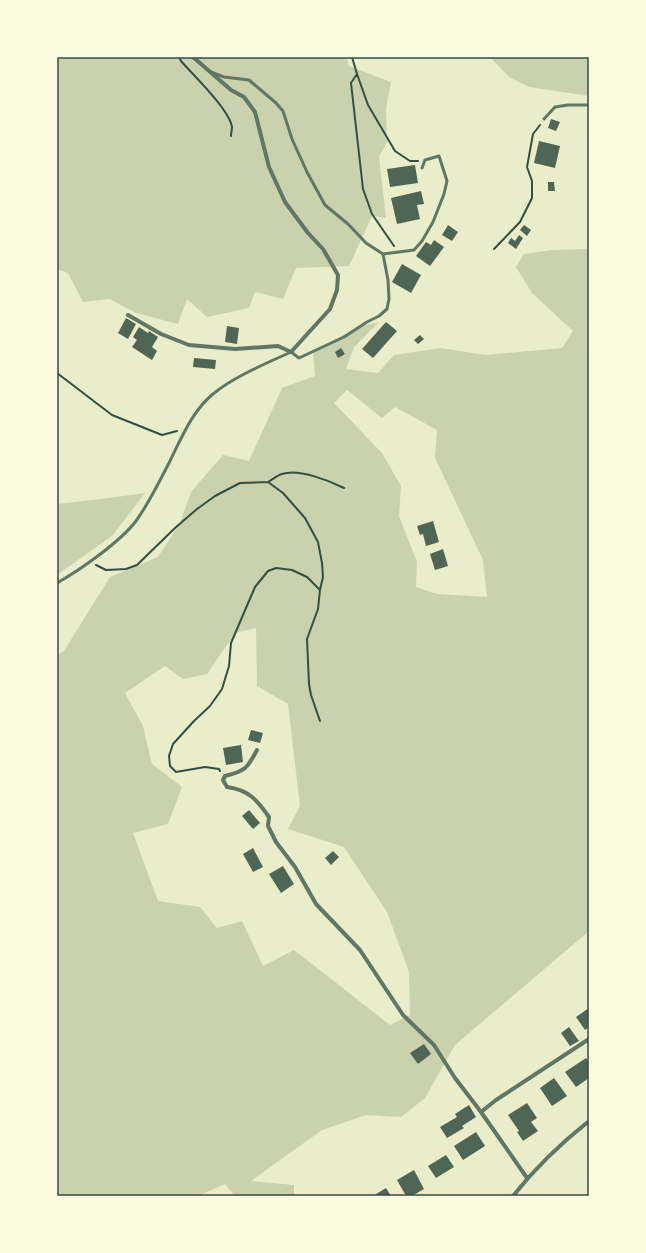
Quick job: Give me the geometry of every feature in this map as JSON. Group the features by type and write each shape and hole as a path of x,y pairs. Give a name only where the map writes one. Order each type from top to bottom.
{"street":[{"path":"128,315 161,334 189,345 235,349 278,346 291,352 330,309 337,290 338,275 323,249 308,233 285,202 269,167 255,112 244,97 231,90 192,57"},
{"path":"256,750 248,766 236,774 225,776 223,780 227,787 240,789 258,801 269,817 268,826 276,842 295,868 316,904 360,950 403,1015 434,1045 455,1078 481,1112 527,1178"},
{"path":"481,1112 589,1039"},
{"path":"513,1196 527,1178 559,1145 589,1121"}],"lane":[{"path":"206,69 224,77 249,80 276,103 283,111 292,139 307,172 325,205 348,224 366,243 383,254 414,250 422,241 433,222 444,194 447,181 439,156 425,160 422,168"},
{"path":"544,119 555,107 568,105 589,105"},
{"path":"57,583 89,562 117,540 136,522 150,499 188,425 200,408 213,394 236,379 291,352 299,358 304,357 344,337 379,316 387,309 389,299 386,265 383,254"}],"path":[{"path":"179,57 211,93 227,116 232,127 231,136"},
{"path":"352,57 356,74 368,105 395,151 410,161 425,160"},
{"path":"356,74 351,83 363,189 372,214 398,252"},
{"path":"494,249 520,222 532,198 532,181 527,167 533,134 544,119"},
{"path":"57,373 112,415 162,435 172,433 188,425"},
{"path":"89,562 106,570 126,569 132,567 196,509 215,496 240,483 268,482 283,473 300,473 329,480 344,488"},
{"path":"268,482 283,493 305,518 318,542 323,577 318,609 307,639 309,684 311,695 320,721"},
{"path":"225,776 219,769 205,767 176,772 170,766 168,756 173,744 210,706 222,690 228,666 231,642 255,587 268,571 276,568 292,570 307,577 320,590"}],"green space":[{"path":"57,57 346,57 349,66 391,82 386,109 387,142 379,157 386,218 372,216 349,266 296,268 283,299 255,292 249,308 207,317 187,299 178,324 136,313 110,299 83,302 68,273 57,269"},
{"path":"490,57 589,57 589,96 529,87 509,77"},
{"path":"589,249 589,931 455,1045 425,1098 401,1117 366,1115 322,1130 251,1181 294,1185 294,1196 235,1196 225,1184 198,1196 57,1196 57,655 64,651 110,577 158,557 180,523 191,492 223,455 249,461 282,388 315,376 313,351 359,327 379,322 354,347 346,369 378,373 394,355 441,348 485,355 562,348 573,331 532,293 516,267 524,254 552,250","holes":["347,390 382,418 395,407 437,430 435,458 483,560 487,597 437,594 416,587 417,562 399,516 401,486 382,453 334,403","256,628 257,686 288,704 300,806 288,829 344,847 387,912 409,972 410,1015 390,1025 294,950 263,966 242,921 217,928 200,907 158,901 133,833 168,824 182,787 152,764 143,726 125,693 165,666 183,679 207,674 235,633"]},
{"path":"145,493 113,535 57,575 57,504"}],"building":[{"path":"551,119 560,122 556,131 548,128"},
{"path":"539,141 560,146 555,168 534,163"},
{"path":"415,165 418,183 390,187 387,169"},
{"path":"548,182 554,182 555,191 548,191"},
{"path":"421,191 424,204 417,205 420,219 397,224 391,198"},
{"path":"448,225 458,232 452,241 442,235"},
{"path":"524,225 531,230 527,236 520,230"},
{"path":"519,235 523,238 516,249 508,243 511,238 515,241"},
{"path":"434,240 444,247 430,266 416,256 426,242 431,245"},
{"path":"402,264 421,275 411,293 392,282"},
{"path":"126,318 136,324 128,339 118,333"},
{"path":"386,322 397,331 373,358 362,349"},
{"path":"227,326 239,328 237,344 225,342"},
{"path":"139,327 158,337 152,347 157,351 152,360 132,347 137,340 133,337"},
{"path":"420,335 424,339 418,344 414,340"},
{"path":"341,348 345,354 338,358 335,352"},
{"path":"194,358 216,360 215,369 193,367"},
{"path":"433,521 439,542 426,546 423,534 420,535 417,526"},
{"path":"443,549 448,566 435,570 430,554"},
{"path":"251,730 263,733 260,743 248,740"},
{"path":"241,745 243,762 226,765 223,748"},
{"path":"249,810 260,823 253,829 242,816"},
{"path":"253,848 263,867 253,872 243,854"},
{"path":"333,851 339,857 331,865 325,858"},
{"path":"283,866 294,884 281,893 269,874"},
{"path":"589,1008 589,1027 585,1030 576,1017"},
{"path":"569,1027 579,1041 570,1046 561,1033"},
{"path":"424,1044 431,1054 418,1064 410,1053"},
{"path":"586,1058 589,1062 589,1078 576,1087 565,1072"},
{"path":"554,1078 567,1096 552,1106 540,1088"},
{"path":"527,1103 537,1118 531,1122 538,1131 523,1141 517,1132 519,1131 508,1115"},
{"path":"469,1105 476,1117 462,1126 464,1128 447,1138 440,1127 457,1117 455,1114"},
{"path":"476,1132 485,1146 463,1160 454,1146"},
{"path":"446,1155 454,1167 436,1178 428,1166"},
{"path":"414,1170 424,1189 412,1196 406,1196 397,1180"},
{"path":"386,1188 391,1196 373,1196"}]}
